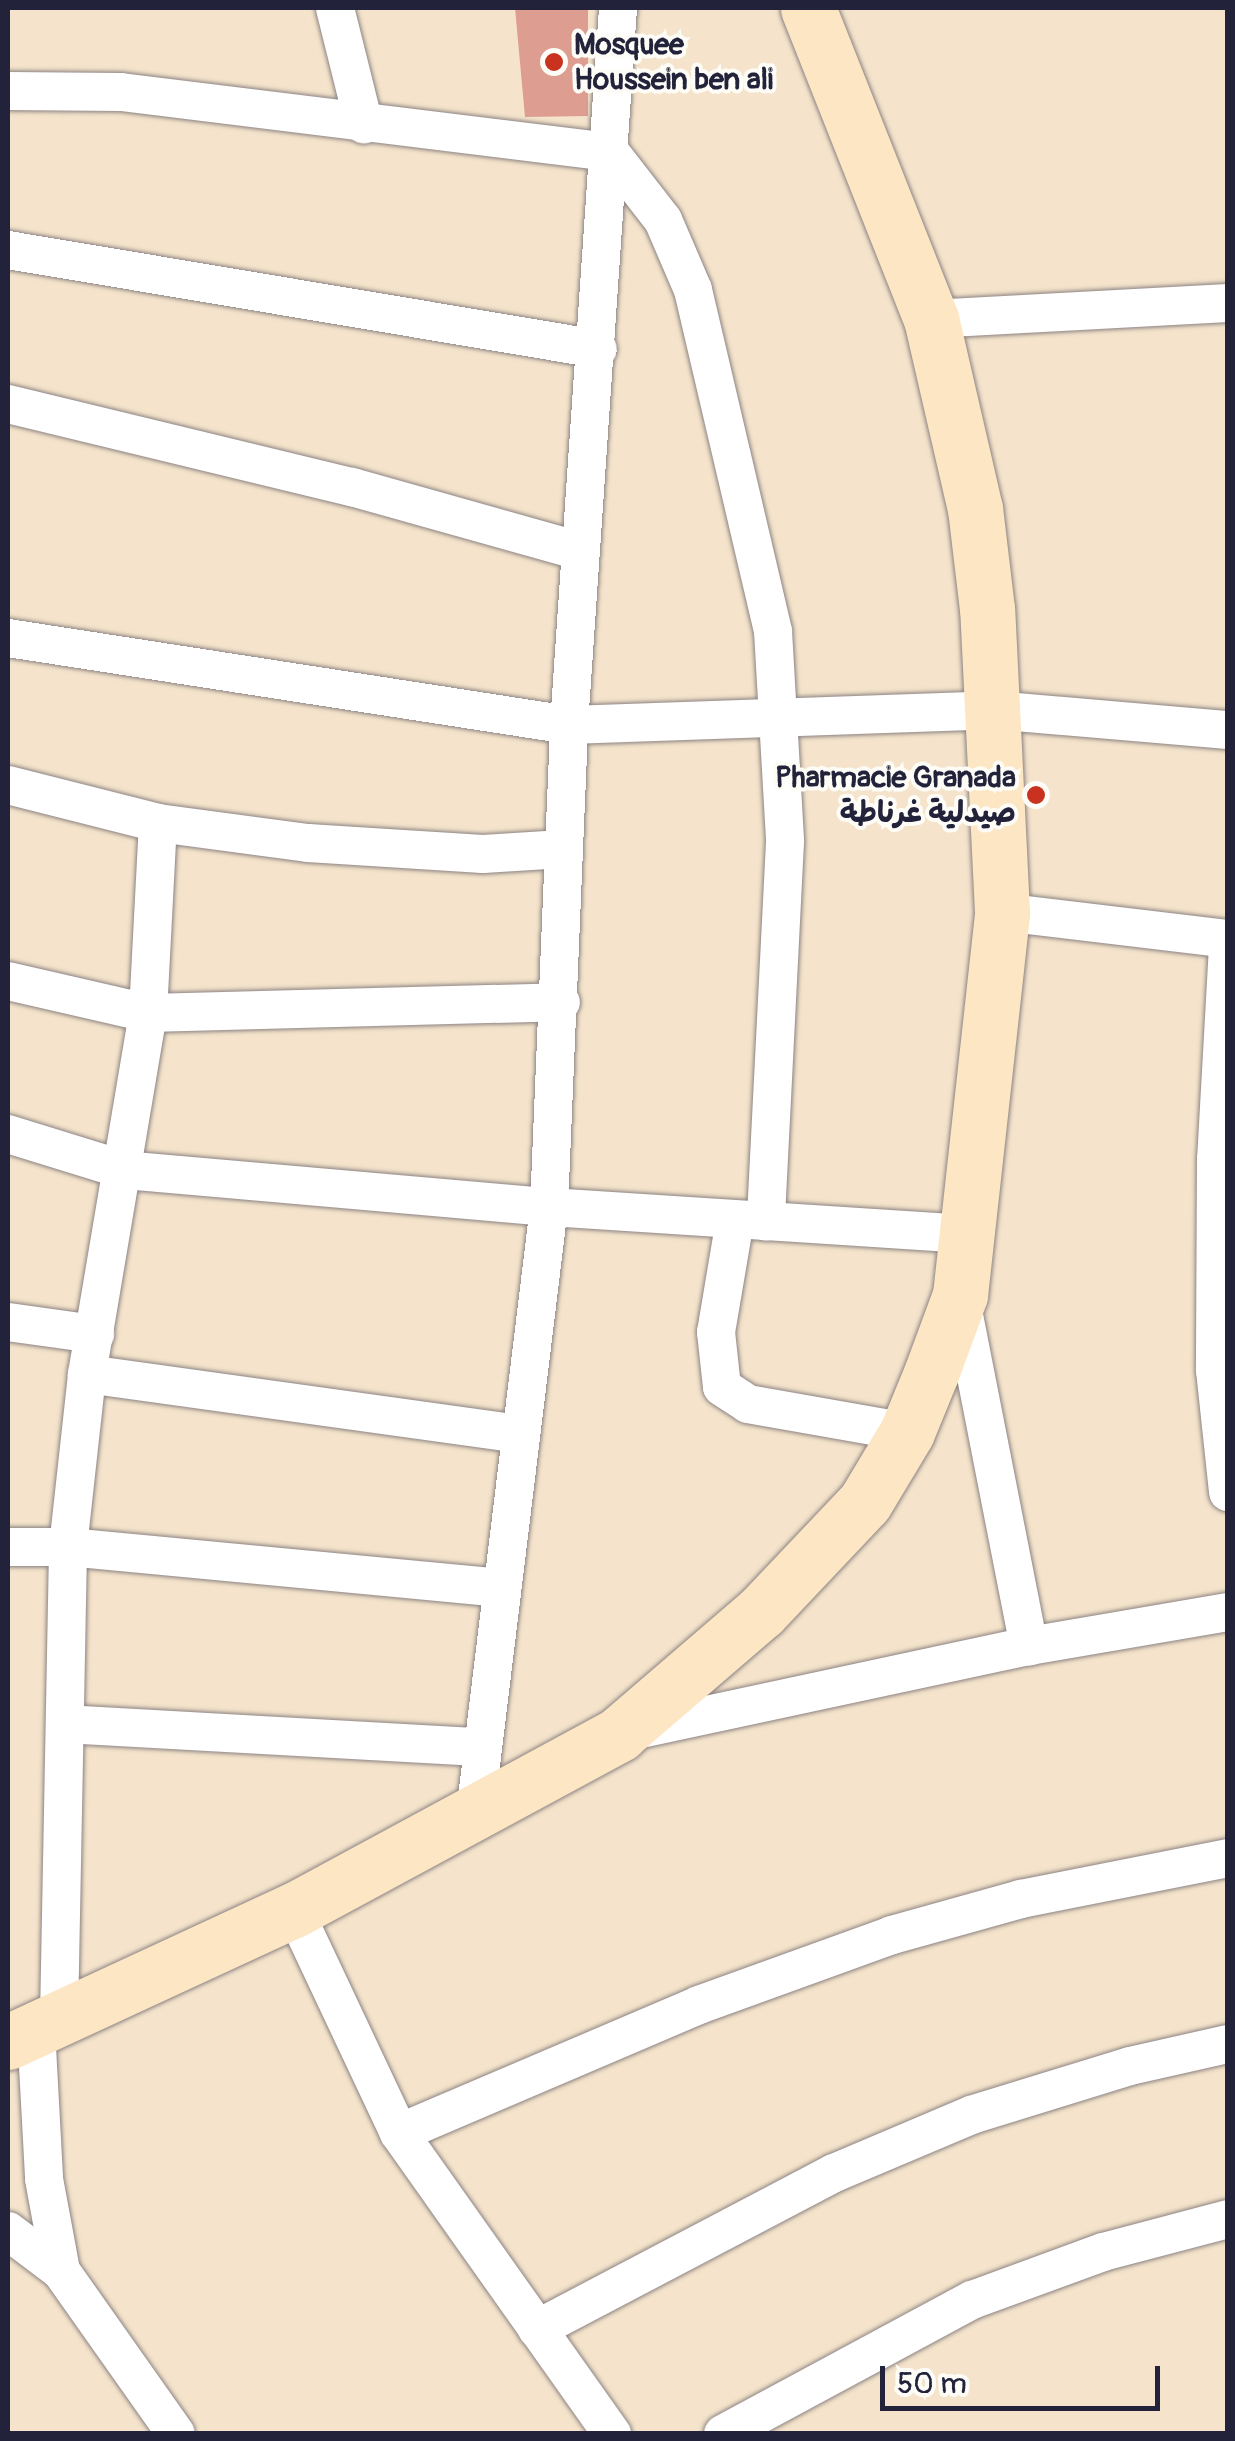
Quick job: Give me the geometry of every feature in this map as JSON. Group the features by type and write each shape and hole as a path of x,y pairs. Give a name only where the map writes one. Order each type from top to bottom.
{"main road":[{"path":"34,2030 294,1910 620,1734 762,1612 865,1502 907,1432 960,1294 1002,912 994,710 976,509 931,320 808,8"}],"street":[{"path":"475,1814 549,1207 561,1002 569,725 598,350 618,8"},
{"path":"343,9 364,124"},
{"path":"8,91 121,92 610,152 663,220 693,290 773,631 782,719 785,842 750,1221 716,1332 722,1387 748,1404 907,1432"},
{"path":"8,250 598,350"},
{"path":"931,320 1228,303"},
{"path":"8,404 352,486 580,551"},
{"path":"8,638 569,725 994,710 1228,730"},
{"path":"8,786 158,824 394,850 563,850"},
{"path":"61,2271 44,2179 34,2030 65,1724 68,1546 87,1374 148,1014 158,824"},
{"path":"1002,912 1228,939"},
{"path":"1228,946 1221,1369 1228,1492"},
{"path":"8,980 148,1014 561,1002"},
{"path":"8,1134 124,1170 549,1207 967,1234"},
{"path":"960,1294 1029,1646"},
{"path":"8,1322 94,1334"},
{"path":"87,1374 519,1434"},
{"path":"8,1547 68,1546 502,1588"},
{"path":"620,1734 1029,1646 1228,1612"},
{"path":"65,1724 482,1747"},
{"path":"398,2133 699,2005 892,1936 1020,1899 1228,1858"},
{"path":"294,1910 398,2133 612,2434"},
{"path":"537,2329 834,2173 954,2122 1130,2066 1228,2044"},
{"path":"723,2434 972,2300 1103,2252 1228,2219"},
{"path":"8,2230 61,2271 176,2434"}],"building":[{"name":"Mosquee Houssein ben ali","path":"515,8 588,8 588,116 525,117"}],"place":[{"name":"Mosquee Houssein ben ali","path":"554,62"},
{"name":"Pharmacie Granada صيدلية غرناطة","path":"1036,795"}]}
